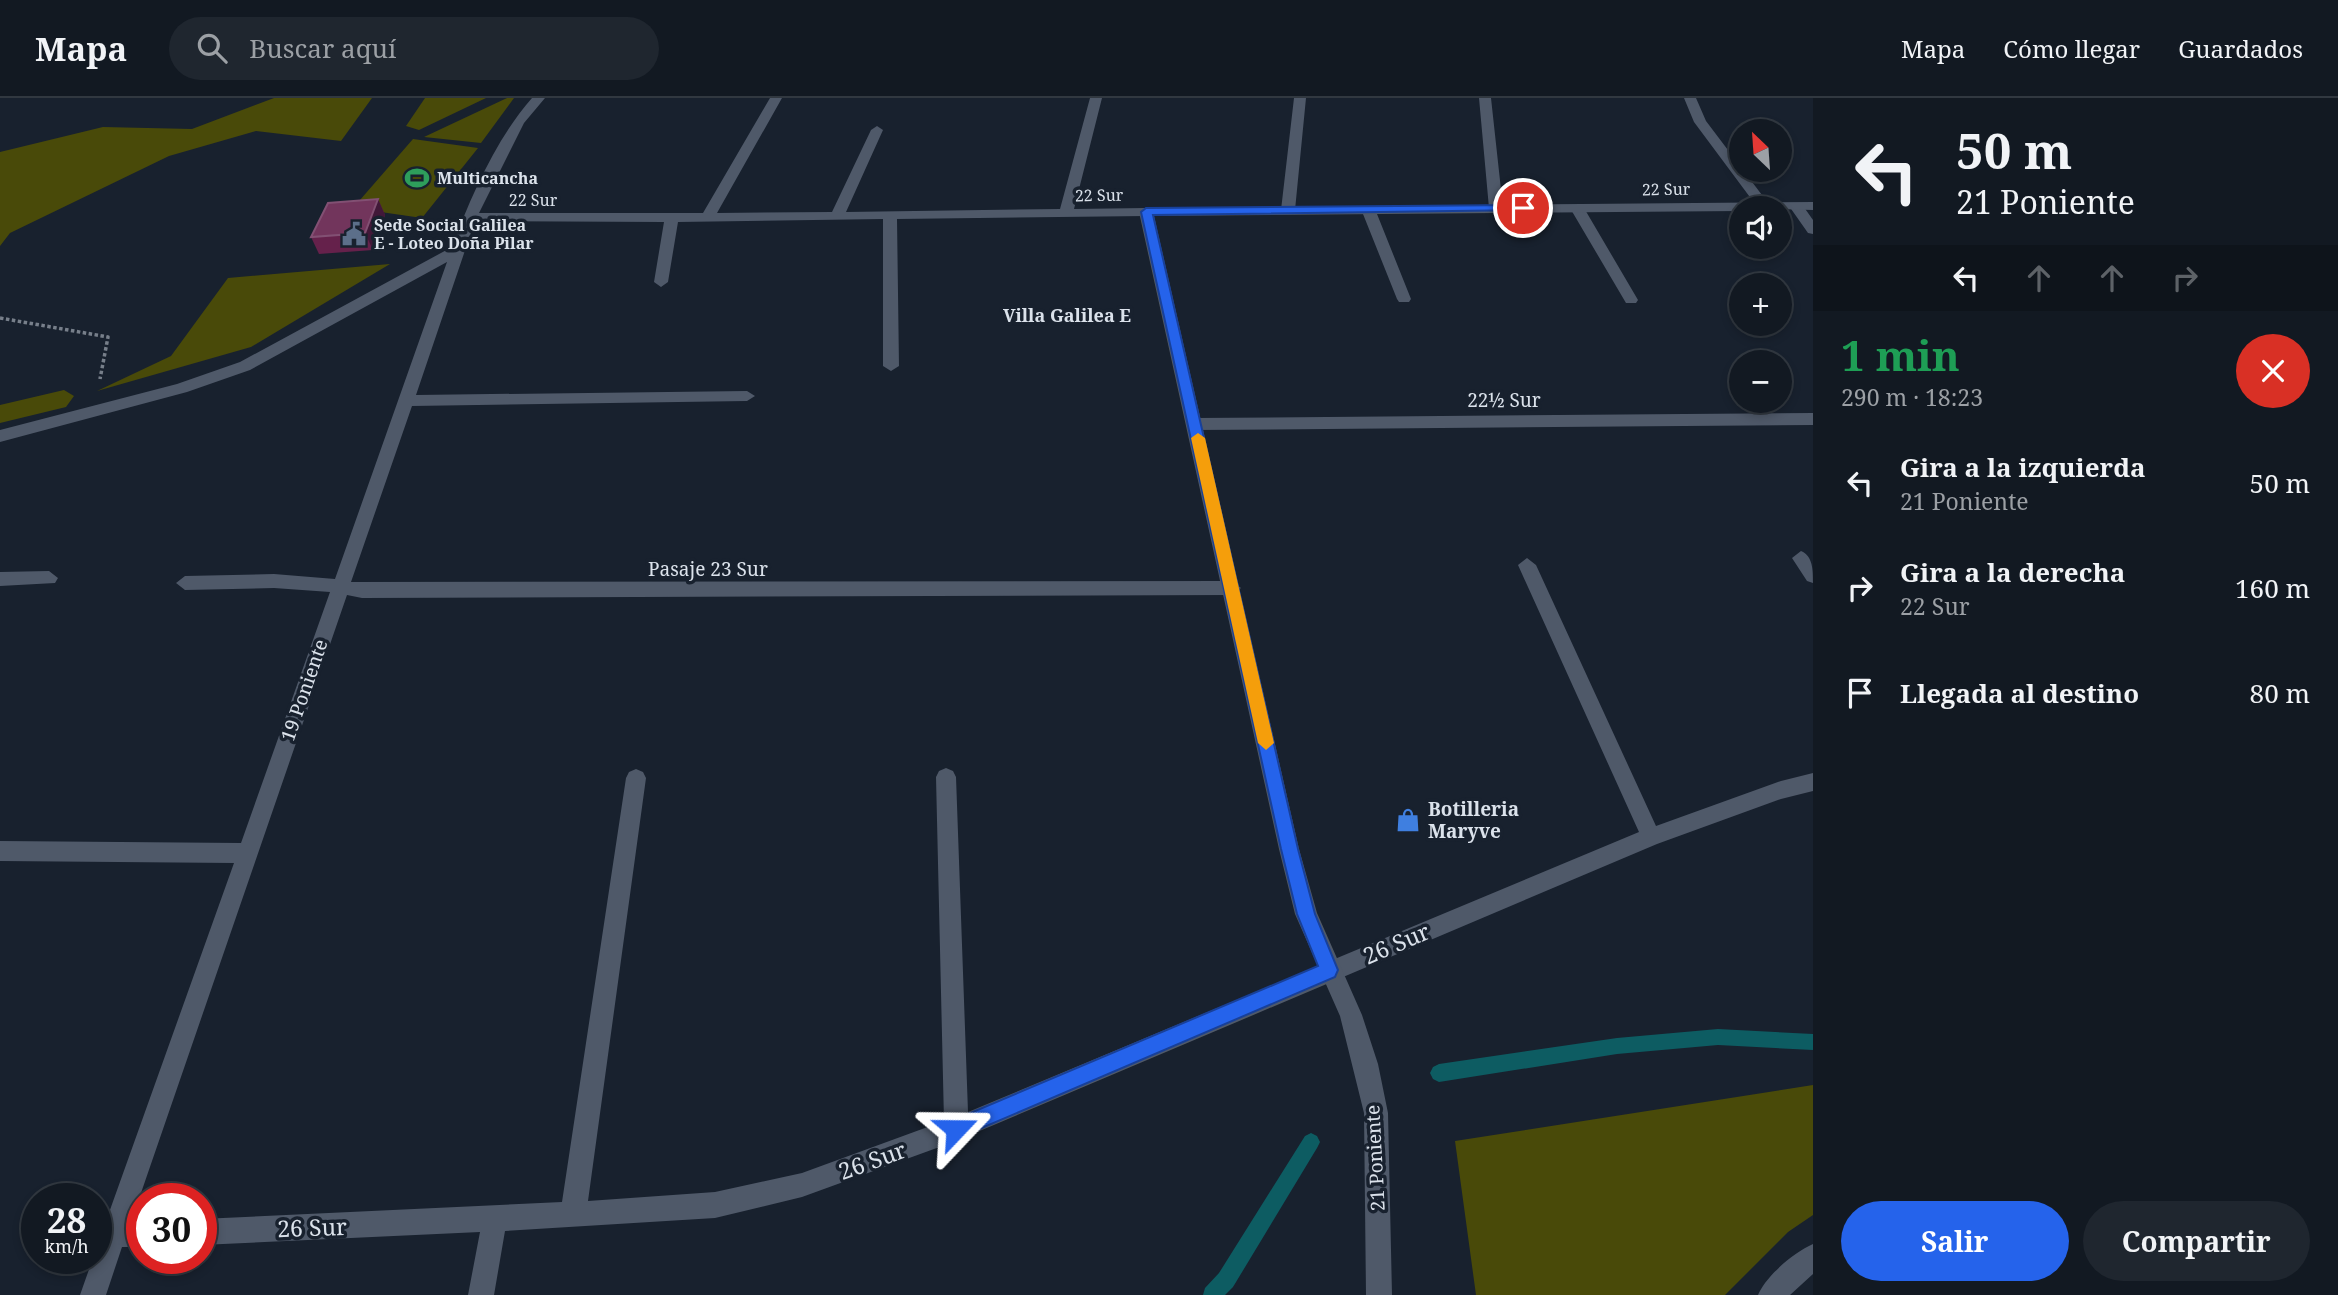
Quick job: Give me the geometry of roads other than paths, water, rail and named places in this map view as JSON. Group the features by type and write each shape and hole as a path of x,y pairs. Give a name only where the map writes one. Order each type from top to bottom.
{"street":[{"name":"19 Poniente","path":"93,1295 470,217 518,122 540,98"},
{"path":"708,217 776,98"},
{"path":"1066,213 1096,98"},
{"path":"1288,210 1300,98"},
{"path":"1485,98 1496,208"},
{"path":"1690,98 1711,137 1755,196"},
{"path":"838,216 877,130"},
{"name":"22 Sur","path":"470,217 672,218 1729,206"},
{"name":"22 Sur","path":"1792,206 1813,206"},
{"path":"1796,206 1813,230"},
{"path":"1577,208 1631,300"},
{"path":"1368,209 1404,299"},
{"name":"21 Poniente","path":"1146,212 1289,849 1306,914 1351,1015 1366,1063 1376,1112 1379,1295"},
{"path":"890,215 891,366"},
{"path":"661,282 672,218"},
{"path":"0,436 181,388 245,366 458,250"},
{"path":"405,401 747,396"},
{"name":"22½ Sur","path":"1195,424 1813,419"},
{"path":"1801,558 1813,576"},
{"path":"1527,565 1651,837"},
{"path":"0,579 49,578"},
{"name":"Pasaje 23 Sur","path":"185,583 269,582 341,586 362,591 1232,588"},
{"path":"946,777 956,1129"},
{"path":"573,1215 636,778"},
{"name":"26 Sur","path":"217,1231 573,1215 715,1205 802,1185 956,1129 1329,970 1651,837 1813,782"},
{"path":"0,851 248,852"},
{"path":"481,1295 495,1219"},
{"path":"114,1235 126,1235"},
{"path":"1771,1295 1813,1257"}],"waterway":[{"path":"1439,1073 1617,1046 1718,1037 1813,1042"},
{"path":"1212,1295 1226,1280 1311,1142"}],"place":[{"name":"Multicancha","path":"417,178"},
{"name":"Sede Social Galilea E - Loteo Doña Pilar","path":"354,234"},
{"name":"Botilleria Maryve","path":"1408,820"}],"district":[{"name":"Villa Galilea E","path":"1067,315"}]}
